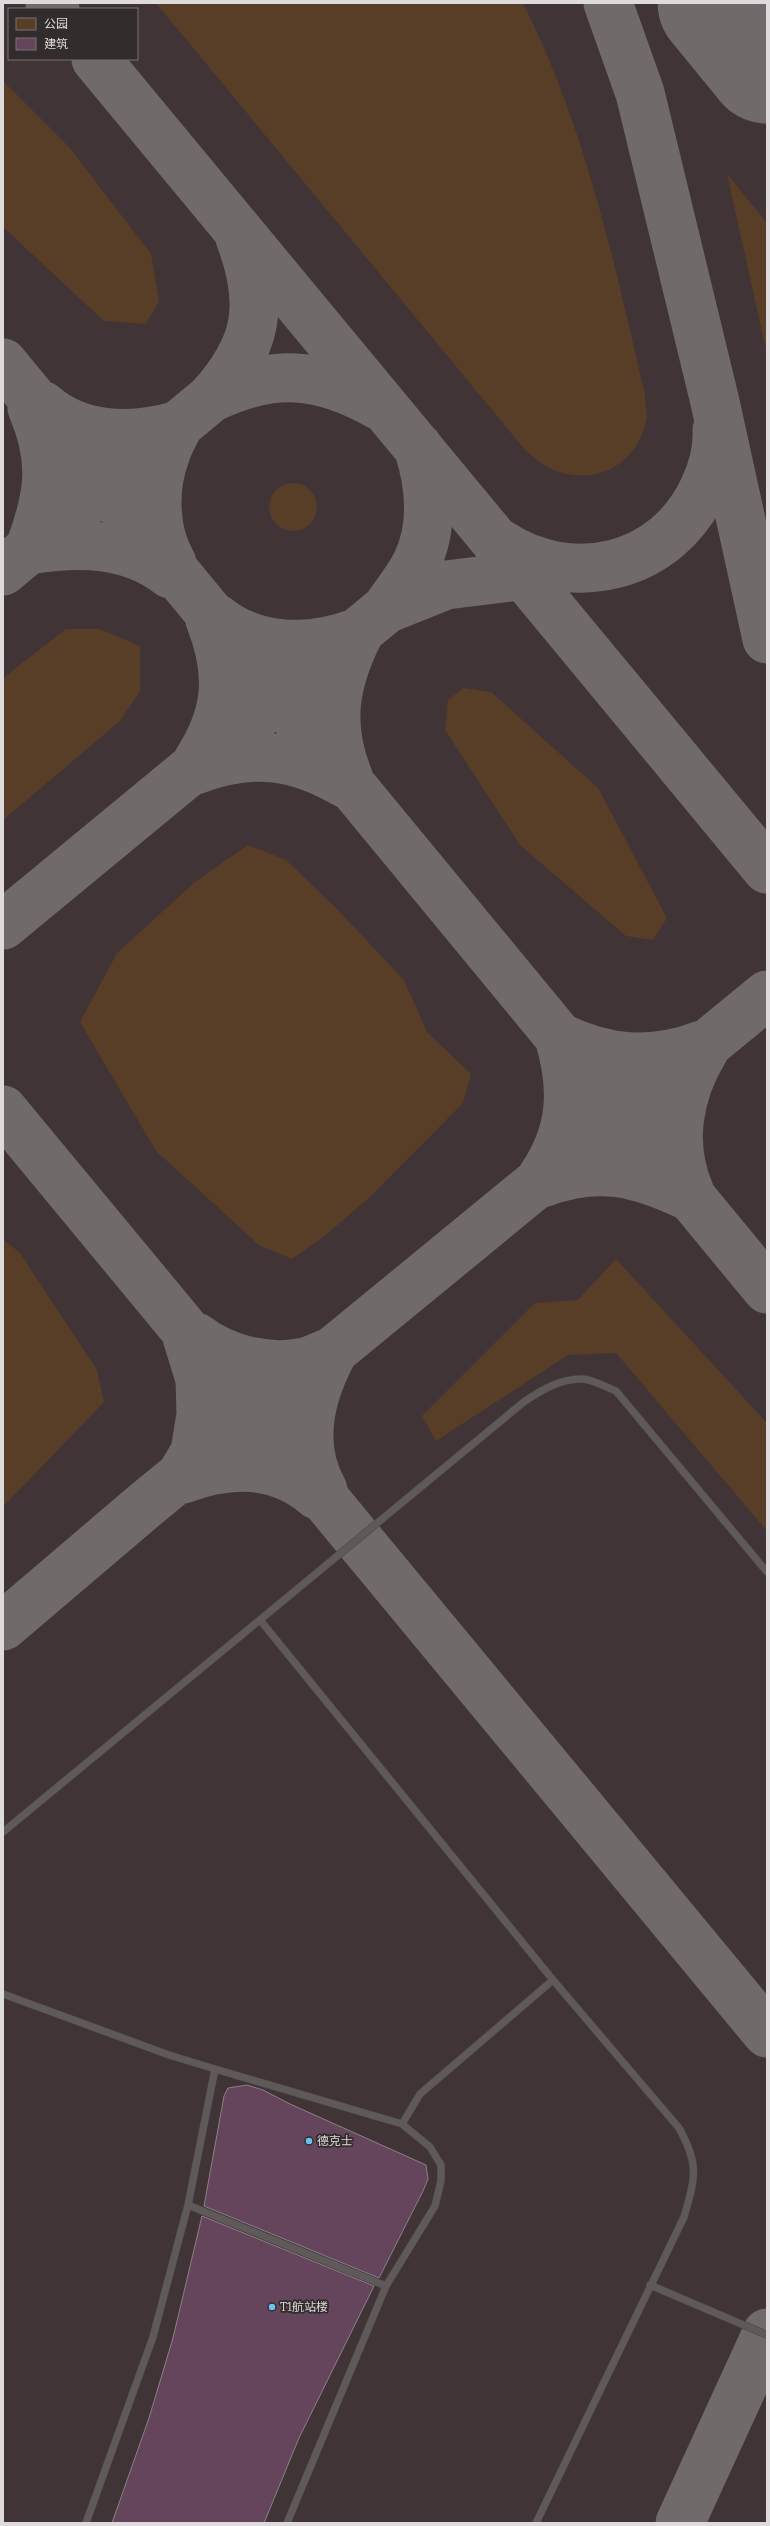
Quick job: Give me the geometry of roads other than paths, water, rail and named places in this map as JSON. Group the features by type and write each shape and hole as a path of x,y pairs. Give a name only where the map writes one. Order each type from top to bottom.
{"lane":[{"path":"3,1832 525,1401 547,1387 566,1380 584,1379 616,1391 767,1572"},
{"path":"260,1620 553,1980 679,2128 692,2151 695,2178 684,2217 536,2523"},
{"path":"402,2124 420,2094 553,1980"},
{"path":"3,1989 19,2000"},
{"path":"3,1994 169,2055 402,2124 430,2147 441,2165 441,2181 435,2206 386,2286 287,2523"},
{"path":"3,1998 19,2000"},
{"path":"86,2523 153,2337 188,2204 215,2069"},
{"path":"188,2204 386,2286"},
{"path":"650,2285 767,2335"}],"place":[{"name":"德克士","path":"309,2141"},
{"name":"T1航站楼","path":"272,2307"}]}
